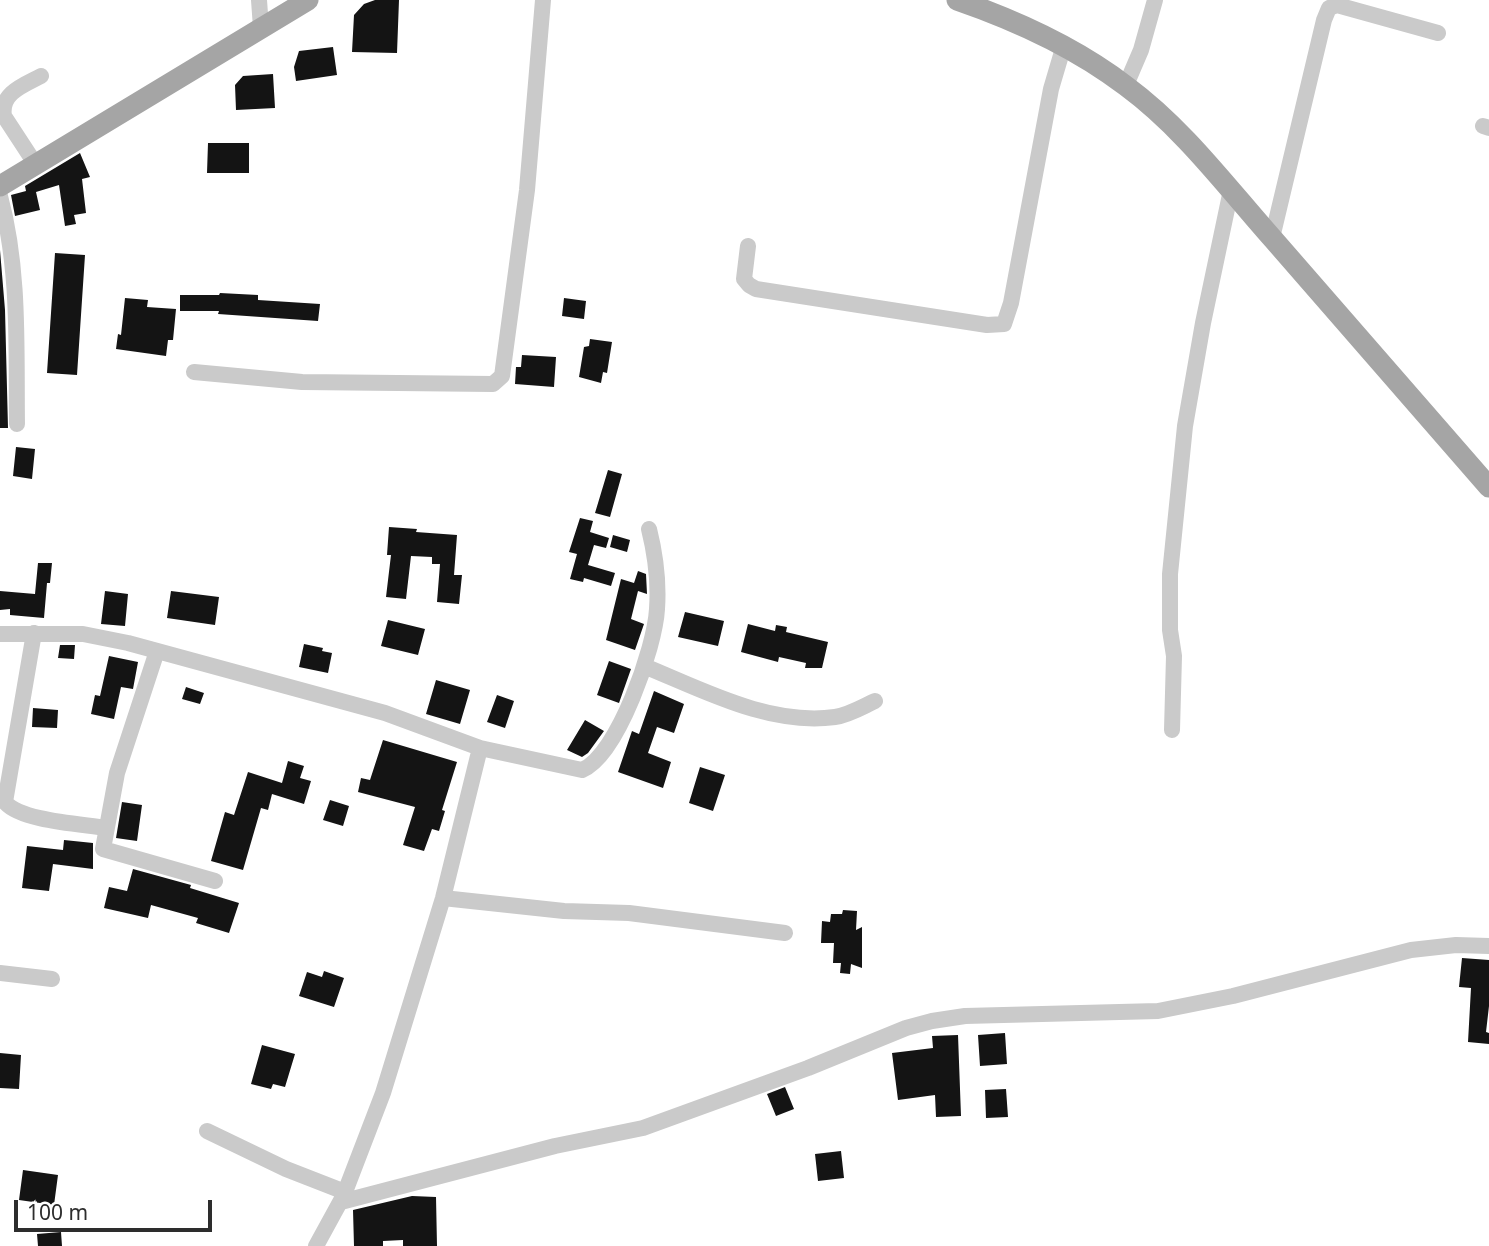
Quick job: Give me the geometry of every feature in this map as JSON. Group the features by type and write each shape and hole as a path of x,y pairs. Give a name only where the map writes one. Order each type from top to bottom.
{"main road":[{"path":"0,186 308,0"},
{"path":"957,0 1016,22 1064,45 1126,85 1159,113 1231,190 1489,486"}],"street":[{"path":"259,0 261,28"},
{"path":"194,372 302,383 493,384 499,380 502,376 527,190 543,0"},
{"path":"1126,85 1141,50 1155,0"},
{"path":"1272,239 1329,8 1337,5 1438,33"},
{"path":"748,246 744,279 756,289 987,325 1004,324 1014,290 1051,89 1064,45"},
{"path":"36,165 1,108 6,95 41,76"},
{"path":"1172,730 1174,656 1170,630 1170,574 1185,426 1231,190"},
{"path":"0,196 7,223 16,293 17,424"},
{"path":"0,634 83,634 157,650 385,713 480,748 582,771 598,760 620,727 644,666 657,612 658,565 649,529"},
{"path":"34,633 5,802 15,810 29,815 106,828"},
{"path":"157,650 117,773 103,845 107,851 215,881"},
{"path":"644,666 718,696 771,713 835,717 875,701"},
{"path":"316,1246 343,1197 383,1093 443,898 480,748"},
{"path":"443,898 564,911 652,915 785,933"},
{"path":"207,1131 343,1197 555,1146 643,1128 808,1068 906,1028 932,1021 965,1016 1158,1011 1233,996 1411,950 1456,945 1489,946"},
{"path":"0,973 52,979"}],"building":[{"path":"375,0 399,0 397,53 352,52 354,15 364,4"},
{"path":"333,47 337,75 296,81 294,67 299,51"},
{"path":"273,74 275,108 236,110 235,85 243,76"},
{"path":"208,143 249,143 249,173 207,173"},
{"path":"80,153 90,177 82,179 86,213 74,215 76,224 65,226 59,185 36,192 40,210 15,216 11,195 26,191 25,186"},
{"path":"0,250 5,310 8,428 0,428"},
{"path":"55,253 85,255 77,375 47,373"},
{"path":"180,295 258,295 258,300 320,304 318,321 218,314 219,311 180,311"},
{"path":"125,298 148,300 147,307 176,309 173,340 168,340 166,356 116,349 118,334 121,335"},
{"path":"564,298 586,301 584,319 562,316"},
{"path":"590,339 612,342 607,373 603,372 601,383 579,377 584,347 589,346"},
{"path":"522,355 556,357 554,387 515,384 516,367 521,367"},
{"path":"16,447 35,449 32,479 13,476"},
{"path":"608,470 622,474 610,517 595,513"},
{"path":"580,518 593,521 590,532 609,538 606,548 594,545 588,565 615,573 611,586 584,578 583,582 570,579 577,554 569,552"},
{"path":"389,527 457,535 454,575 462,575 459,604 437,602 440,564 432,564 432,557 411,556 406,599 386,597 391,555 387,555"},
{"path":"613,535 630,540 627,552 610,547"},
{"path":"38,563 52,563 44,618 10,615 10,609 0,610 0,591 35,594"},
{"path":"638,571 646,574 647,594 638,591 631,619 644,624 635,650 606,640 621,579 634,583"},
{"path":"105,591 128,594 125,626 101,624"},
{"path":"171,591 219,597 215,625 167,618"},
{"path":"685,612 724,621 718,646 678,637"},
{"path":"388,620 425,629 418,655 381,646"},
{"path":"748,624 775,631 776,625 787,627 786,632 828,642 822,668 805,668 806,663 779,657 778,662 741,652"},
{"path":"304,644 332,653 328,673 299,667"},
{"path":"60,645 75,645 74,659 58,658"},
{"path":"109,656 138,662 133,689 121,687 114,719 91,714 95,695 100,696"},
{"path":"609,661 631,669 619,703 597,695"},
{"path":"436,680 470,690 460,724 426,714"},
{"path":"186,687 204,693 200,704 182,699"},
{"path":"654,691 684,704 674,733 657,727 648,753 671,762 663,788 618,772 632,731 639,734"},
{"path":"497,695 514,701 505,728 487,722"},
{"path":"33,708 58,710 57,728 32,727"},
{"path":"585,720 604,731 582,757 567,750"},
{"path":"383,740 457,762 442,810 445,811 439,831 432,829 424,851 403,845 415,807 358,792 361,778 370,780"},
{"path":"288,761 304,766 300,778 311,781 304,804 272,794 268,810 261,808 243,870 211,861 225,812 234,815 248,772 282,783"},
{"path":"700,767 725,775 713,811 689,803"},
{"path":"330,800 349,806 343,826 323,820"},
{"path":"122,802 142,805 137,841 116,838"},
{"path":"64,840 93,843 93,869 53,864 49,891 22,888 27,846 63,850"},
{"path":"133,869 191,885 190,888 239,903 229,933 196,923 198,918 151,905 148,918 104,908 109,887 127,891"},
{"path":"843,910 857,911 856,930 862,927 862,968 851,964 850,974 840,973 841,963 833,963 834,943 821,943 822,921 830,922 831,914 842,914"},
{"path":"1462,958 1489,960 1486,1032 1489,1033 1489,1044 1468,1042 1471,988 1459,987"},
{"path":"324,971 344,978 334,1007 299,996 307,972 322,977"},
{"path":"1005,1033 1007,1064 980,1066 978,1035"},
{"path":"958,1035 961,1116 936,1117 935,1095 898,1100 892,1053 933,1048 932,1036"},
{"path":"262,1045 295,1054 285,1087 273,1084 271,1089 251,1084"},
{"path":"0,1053 21,1055 19,1089 0,1088"},
{"path":"785,1087 794,1109 776,1116 767,1094"},
{"path":"1006,1089 1008,1117 986,1118 985,1090"},
{"path":"841,1151 844,1178 818,1181 815,1154"},
{"path":"23,1170 58,1175 54,1205 19,1200"},
{"path":"412,1196 436,1197 437,1246 403,1246 403,1240 383,1241 383,1246 354,1246 353,1210"},
{"path":"61,1232 62,1246 38,1246 37,1234"}]}
